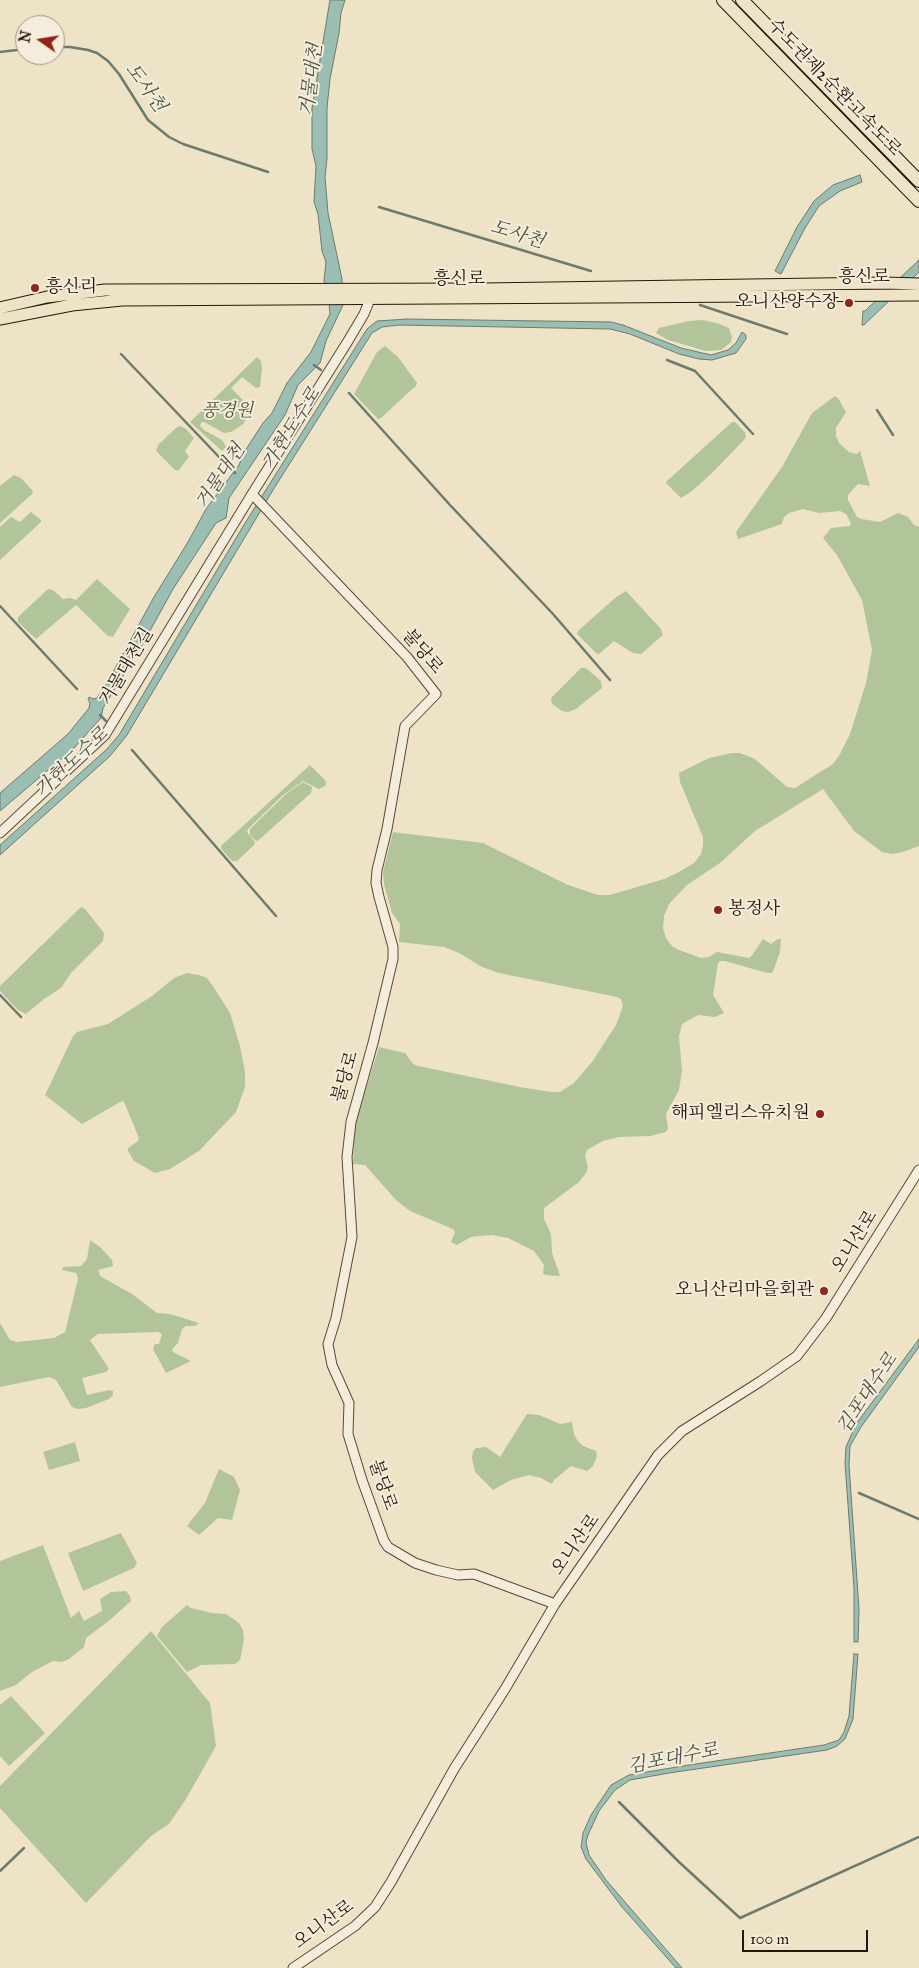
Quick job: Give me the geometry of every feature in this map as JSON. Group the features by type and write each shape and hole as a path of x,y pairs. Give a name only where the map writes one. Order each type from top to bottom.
{"highway":[{"name":"수도권제2순환고속도로","path":"723,0 919,201"},
{"name":"수도권제2순환고속도로","path":"742,0 919,182"}],"main road":[{"name":"흥신로","path":"0,308 47,297 106,290 354,294 884,283 916,284"},
{"name":"흥신로","path":"372,293 919,295"},
{"name":"흥신로","path":"0,319 72,305 122,300 317,294"}],"street":[{"path":"252,494 348,341 364,314 372,293"},
{"name":"불당로","path":"252,494 407,657 436,694 412,717 403,731 387,829 377,870 377,890 393,947 393,959 349,1130 347,1157 352,1237 336,1318 328,1344 332,1365 349,1402 348,1434 388,1547 415,1563 458,1575 474,1574 555,1604"},
{"name":"거물대천길","path":"0,833 105,735 252,494"},
{"name":"오니산로","path":"293,1968 354,1926 375,1907 391,1882 454,1768 505,1689 555,1604 654,1459 668,1442 701,1418 797,1356 811,1339 919,1170"}],"green space":[{"path":"702,320 729,328 732,337 731,342 721,350 706,351 668,340 656,333 659,328"},
{"path":"385,346 398,357 417,383 416,386 378,419 354,394 377,352"},
{"name":"풍경원","path":"257,357 261,361 262,368 260,387 256,388 242,377 231,388 250,407 251,411 243,424 231,432 224,433 204,422 201,423 200,426 204,430 222,440 226,447 222,451 190,422"},
{"path":"835,396 846,412 836,428 836,436 839,443 849,452 857,454 860,451 870,486 858,484 848,495 848,500 857,517 880,522 898,513 908,517 914,525 919,527 919,846 893,854 882,852 854,831 823,789 755,831 720,863 687,885 669,904 664,916 663,928 666,938 672,946 701,958 709,957 717,952 749,958 763,939 771,944 781,939 780,952 772,973 725,961 718,963 713,995 724,1013 715,1017 698,1015 682,1024 679,1036 682,1071 679,1090 666,1114 668,1128 666,1132 650,1136 619,1137 603,1141 587,1150 585,1156 588,1167 586,1173 579,1182 544,1208 544,1219 551,1234 552,1253 560,1276 545,1275 543,1273 544,1265 534,1251 508,1238 492,1235 471,1237 457,1245 451,1242 455,1232 453,1229 410,1211 396,1200 365,1165 353,1164 354,1133 357,1118 379,1047 405,1053 413,1064 418,1066 525,1088 560,1092 574,1083 592,1062 616,1025 623,1006 621,999 617,997 499,973 482,967 459,953 444,947 399,942 400,924 392,913 384,884 383,872 393,832 483,843 568,885 598,895 610,895 664,879 694,863 701,854 703,837 680,782 679,773 709,758 740,753 755,759 787,787 795,788 833,764 850,734 866,683 872,650 862,600 837,555 823,538 831,528 850,526 851,523 846,514 840,511 819,513 803,509 789,513 784,517 782,524 738,539 736,532 782,467 812,413"},
{"path":"732,422 735,422 745,432 744,440 712,473 681,498 666,483 667,481"},
{"path":"180,426 186,429 194,438 185,451 189,457 178,471 156,451 158,445"},
{"path":"14,475 21,478 33,491 0,523 0,486"},
{"path":"31,512 41,522 0,560 0,527 11,517 20,522"},
{"path":"97,579 130,609 113,637 108,636 76,605 36,639 18,622 18,617 48,589 53,590 63,599 70,598 76,600"},
{"path":"626,591 661,629 663,635 641,654 633,653 614,641 599,654 596,653 577,634 578,631 615,598"},
{"path":"581,668 586,668 601,681 602,688 576,709 568,712 562,711 552,704 551,698"},
{"path":"310,765 325,780 325,786 319,789 303,781 282,796 248,829 247,832 255,842 254,845 237,861 232,861 221,848 222,845"},
{"path":"303,782 312,787 311,793 260,839 255,840 250,835 250,829 285,795"},
{"path":"81,907 85,909 104,933 103,941 71,973 61,988 26,1014 18,1010 0,991 0,986"},
{"path":"187,973 207,978 230,1013 240,1046 245,1072 245,1087 236,1112 199,1151 170,1169 155,1173 134,1161 128,1151 128,1148 138,1141 139,1138 124,1102 122,1101 82,1124 45,1095 73,1036 77,1032 108,1024 152,996 174,978"},
{"path":"90,1240 100,1247 112,1260 113,1266 98,1270 100,1276 132,1294 157,1313 170,1314 199,1323 182,1329 178,1343 172,1349 173,1352 191,1361 166,1373 153,1349 155,1344 159,1344 162,1334 158,1332 98,1334 90,1340 109,1369 106,1372 82,1378 87,1395 109,1390 113,1391 113,1395 109,1399 86,1408 77,1409 72,1407 56,1380 49,1377 0,1387 0,1323 10,1340 17,1342 54,1338 65,1332 78,1279 76,1273 62,1270 63,1267 81,1266 87,1259"},
{"path":"527,1414 539,1415 560,1424 572,1422 577,1440 583,1446 596,1451 597,1456 593,1466 587,1471 571,1466 554,1480 552,1484 541,1478 529,1475 511,1480 493,1490 475,1472 472,1458 473,1451 476,1448 486,1447 500,1457"},
{"path":"75,1442 80,1461 49,1470 43,1452"},
{"path":"219,1469 234,1477 240,1490 232,1520 218,1518 199,1535 187,1526 205,1503"},
{"path":"121,1533 137,1563 134,1568 83,1591 68,1553"},
{"path":"43,1545 71,1618 79,1611 84,1621 102,1611 100,1599 111,1592 126,1591 131,1601 86,1638 84,1647 69,1659 62,1662 53,1661 32,1672 16,1685 0,1691 0,1561"},
{"path":"187,1605 191,1608 212,1613 226,1614 239,1623 243,1630 244,1640 240,1660 235,1664 201,1665 187,1672 157,1636 162,1627"},
{"path":"151,1631 210,1703 216,1746 186,1799 169,1824 151,1836 86,1903 0,1808 0,1786"},
{"path":"11,1696 45,1733 9,1766 0,1756 0,1705"}],"water":[{"path":"330,0 345,0 341,13 330,79 327,108 325,177 328,213 342,279 343,305 326,341 320,363 298,385 285,415 229,498 226,518 216,523 173,589 141,647 103,708 101,718 74,748 0,811 0,793 68,734 89,708 89,697 97,698 107,683 154,597 206,509 239,465 245,451 263,423 272,413 287,383 311,352 330,314 328,293 324,281 326,262 322,251 318,214 314,202 316,166 312,149 312,108"},
{"path":"860,175 862,182 840,191 819,206 781,274 775,271 797,227 814,201 833,185"},
{"path":"919,260 919,272 862,325 863,311"},
{"path":"407,319 611,322 681,348 711,355 728,350 736,343 742,332 746,335 746,339 736,353 712,360 679,354 630,334 610,329 399,325 382,327 372,333 273,490 127,735 110,756 0,855 0,845 107,749 119,735 242,528 367,329 377,321"},
{"path":"919,1339 919,1347 861,1427 850,1446 849,1465 859,1609 858,1642 854,1642 854,1588 845,1463 846,1447 856,1424"},
{"path":"854,1654 858,1654 853,1719 845,1739 837,1746 827,1750 630,1780 615,1790 599,1811 586,1842 589,1855 606,1880 682,1968 676,1968 622,1907 586,1859 581,1847 583,1833 591,1815 611,1785 629,1775 824,1745 839,1740 844,1732 849,1716"}],"waterway":[{"name":"도사천","path":"65,47 88,50 97,53 108,61 119,74 148,120 169,137 183,144 268,172"},
{"name":"도사천","path":"0,52 15,50"},
{"name":"도사천","path":"379,207 591,271"},
{"name":"도사천","path":"700,305 787,334"},
{"name":"거물대천","path":"121,354 219,457"},
{"path":"667,360 695,371 753,434"},
{"path":"314,365 321,370"},
{"path":"349,393 450,505 553,614 610,680"},
{"name":"김포대수로","path":"877,410 893,435"},
{"name":"거물대천","path":"226,464 235,473"},
{"path":"0,606 77,689"},
{"name":"가현도수로","path":"100,715 106,721"},
{"path":"132,750 276,916"},
{"path":"0,995 21,1017"},
{"path":"859,1493 919,1519"},
{"path":"619,1802 679,1862 740,1918 919,1837"},
{"path":"0,1871 24,1848"}],"place":[{"name":"흥신리","path":"35,288"},
{"name":"오니산양수장","path":"849,303"},
{"name":"봉정사","path":"718,910"},
{"name":"해피엘리스유치원","path":"820,1114"},
{"name":"오니산리마을회관","path":"824,1291"}]}
